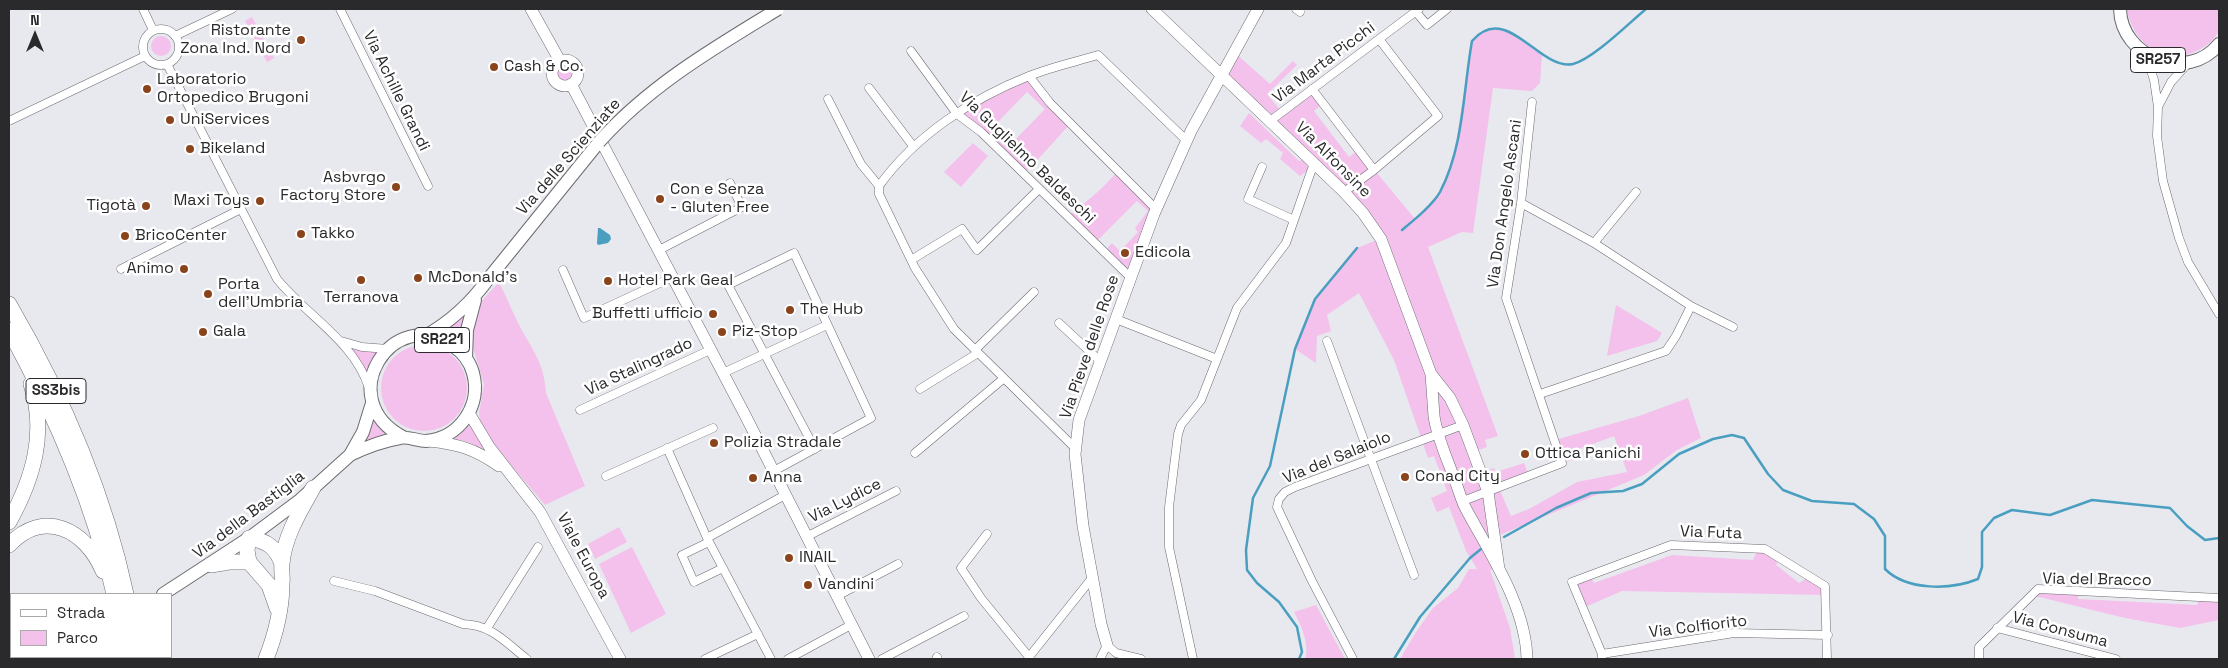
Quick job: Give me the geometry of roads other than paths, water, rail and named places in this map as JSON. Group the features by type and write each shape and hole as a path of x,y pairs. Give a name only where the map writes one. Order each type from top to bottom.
{"highway":[{"name":"SS3bis","path":"9,304 56,390 88,483 114,593"},
{"name":"SS3bis","path":"9,330 109,521 126,593"},
{"path":"9,341 31,385 39,425 33,466 21,498 9,522"},
{"path":"266,659 278,615 282,585 282,564 292,527 313,488"},
{"path":"9,545 23,533 40,526 55,527 71,532 86,542 93,552 103,572 109,593"},
{"path":"278,615 269,585 249,562 247,550 249,538 264,542 273,547 279,555 282,564"},
{"path":"118,554 127,573 133,593"},
{"path":"211,565 229,562 249,562"}],"main road":[{"path":"531,9 560,61"},
{"name":"Via delle Scienziate","path":"425,336 452,320 476,296 575,170 619,120 655,88 690,63 778,9"},
{"name":"Via Alfonsine","path":"1152,9 1344,192 1363,213 1381,238 1432,374 1450,398 1463,424 1488,492 1499,569"},
{"name":"Via Pieve delle Rose","path":"1107,645 1083,526 1075,448 1079,420 1156,209 1187,141 1258,9"},
{"name":"SR257","path":"2119,10 2124,29 2133,43 2146,54 2159,61 2174,64 2188,62 2204,57 2219,46"},
{"path":"560,61 570,61 577,69 576,78 571,84 562,86 554,80 553,68 560,61"},
{"path":"571,84 723,373 869,659"},
{"name":"Via delle Scienziate","path":"466,358 469,322 476,296"},
{"name":"SR221","path":"425,336 448,342 466,358 472,371 475,385 474,399 470,412 459,427 444,436 427,440 403,437 384,424 371,398 374,368 388,349 399,341 425,336"},
{"name":"Via Alfonsine","path":"1432,374 1434,417 1438,433 1463,502 1499,569 1523,632 1527,659"},
{"name":"Via della Bastiglia","path":"350,455 366,425 371,398"},
{"name":"Viale Europa","path":"470,412 487,444 540,512 620,659"},
{"name":"Via della Bastiglia","path":"165,593 211,565 249,538 313,488 350,455 373,444 403,437"},
{"name":"Viale Europa","path":"427,440 455,444 472,449 510,473"}],"street":[{"path":"143,9 153,30"},
{"path":"175,36 232,9"},
{"name":"Via Achille Grandi","path":"340,9 428,186"},
{"path":"1417,10 1426,26 1447,9"},
{"name":"Via Marta Picchi","path":"1270,121 1417,10"},
{"path":"153,30 167,30 175,36 179,46 178,52 176,57 167,64 156,64 145,56 143,44 153,30"},
{"path":"1344,192 1374,170 1438,116 1379,39"},
{"name":"Via Guglielmo Baldeschi","path":"912,51 957,114 981,132 1131,278"},
{"path":"2146,54 2154,80 2158,107 2157,136 2163,181 2179,238 2188,262 2219,314"},
{"path":"878,186 913,146 975,102 1029,76 1098,55 1187,141"},
{"path":"9,121 145,56"},
{"path":"2158,107 2170,82 2188,62"},
{"path":"167,64 277,279 292,298 340,341 360,368 371,398"},
{"path":"1029,76 1050,103 1156,209"},
{"path":"869,88 913,146"},
{"path":"1312,89 1374,170"},
{"path":"828,98 861,164 878,186 879,194 912,260 954,329 1075,448"},
{"name":"Via Don Angelo Ascani","path":"1463,502 1562,463 1506,298 1521,203 1532,102"},
{"path":"1193,659 1169,547 1169,507 1181,424 1201,400 1237,308 1286,244 1314,163"},
{"path":"1262,167 1248,199 1294,220"},
{"path":"658,250 742,207 730,184"},
{"path":"912,260 962,229 977,250 1039,189"},
{"path":"1594,243 1636,192"},
{"path":"1521,203 1594,243 1691,306 1733,327"},
{"path":"121,269 241,209"},
{"path":"772,472 815,449 870,418 794,253 728,285 766,353 815,449"},
{"path":"563,270 584,318 673,277"},
{"path":"920,389 977,352 1034,292"},
{"path":"1540,394 1666,351 1691,306"},
{"path":"1116,319 1217,359"},
{"path":"1059,322 1100,361"},
{"path":"723,373 827,325"},
{"path":"340,341 388,349"},
{"path":"1327,341 1414,575"},
{"name":"Via Stalingrado","path":"580,410 710,350"},
{"path":"915,453 1003,379"},
{"name":"Via del Salaiolo","path":"1353,659 1312,581 1277,507 1279,499 1284,492 1463,424"},
{"path":"606,476 713,428"},
{"path":"667,448 708,540 771,659"},
{"name":"Via Lydice","path":"806,537 896,491"},
{"path":"723,568 694,582 682,555 784,495"},
{"path":"987,534 960,568 986,606 1029,657 1092,578"},
{"name":"Via Futa","path":"1602,657 1572,582 1671,545 1765,549 1825,586 1828,635 1827,659"},
{"path":"487,628 538,547"},
{"path":"836,596 898,564"},
{"path":"334,581 375,592 463,624 487,628 527,659"},
{"name":"Via del Bracco","path":"1979,659 1979,647 2038,589 2219,598"},
{"path":"882,659 964,616"},
{"path":"788,659 851,625"},
{"name":"Via Consuma","path":"1998,628 2116,659"},
{"name":"Via Colfiorito","path":"1602,657 1734,633 1828,635"},
{"path":"706,659 758,634"},
{"path":"1100,659 1107,645 1116,653 1141,659"}],"water":[{"path":"598,228 610,235 611,239 608,243 598,245"}],"waterway":[{"path":"1402,230 1432,202 1440,192 1448,174 1462,118 1472,41 1485,31 1498,29 1523,40 1548,58 1560,63 1573,64 1600,48 1646,9"},
{"path":"1299,659 1302,652 1297,627 1279,602 1257,583 1247,570 1246,550 1253,498 1270,466 1295,349 1315,299 1357,248"},
{"path":"1504,537 1556,508 1591,493 1623,491 1642,484 1679,454 1713,439 1732,435 1744,438 1768,474 1783,490 1812,501 1854,504 1874,519 1885,536 1885,569 1894,576 1917,585 1955,585 1978,579 1982,567 1982,532 1994,518 2012,510 2050,515 2092,500 2170,508 2187,526 2205,540 2219,538"},
{"path":"1394,659 1420,617 1470,558 1481,549"}],"place":[{"name":"Ristorante Zona Ind. Nord","path":"301,40"},
{"name":"Cash & Co.","path":"494,67"},
{"name":"Laboratorio Ortopedico Brugoni","path":"147,89"},
{"name":"UniServices","path":"170,120"},
{"name":"Bikeland","path":"190,149"},
{"name":"Asbvrgo Factory Store","path":"396,187"},
{"name":"Con e Senza - Gluten Free","path":"660,199"},
{"name":"Maxi Toys","path":"260,201"},
{"name":"Tigotà","path":"146,206"},
{"name":"Takko","path":"301,234"},
{"name":"BricoCenter","path":"125,236"},
{"name":"Edicola","path":"1125,253"},
{"name":"Animo","path":"184,269"},
{"name":"McDonald's","path":"418,278"},
{"name":"Terranova","path":"361,280"},
{"name":"Hotel Park Geal","path":"608,281"},
{"name":"Porta dell'Umbria","path":"208,294"},
{"name":"The Hub","path":"790,310"},
{"name":"Buffetti ufficio","path":"713,314"},
{"name":"Gala","path":"203,332"},
{"name":"Piz-Stop","path":"722,332"},
{"name":"Polizia Stradale","path":"714,443"},
{"name":"Ottica Panichi","path":"1525,454"},
{"name":"Conad City","path":"1405,477"},
{"name":"Anna","path":"753,478"},
{"name":"INAIL","path":"789,558"},
{"name":"Vandini","path":"808,585"}]}
